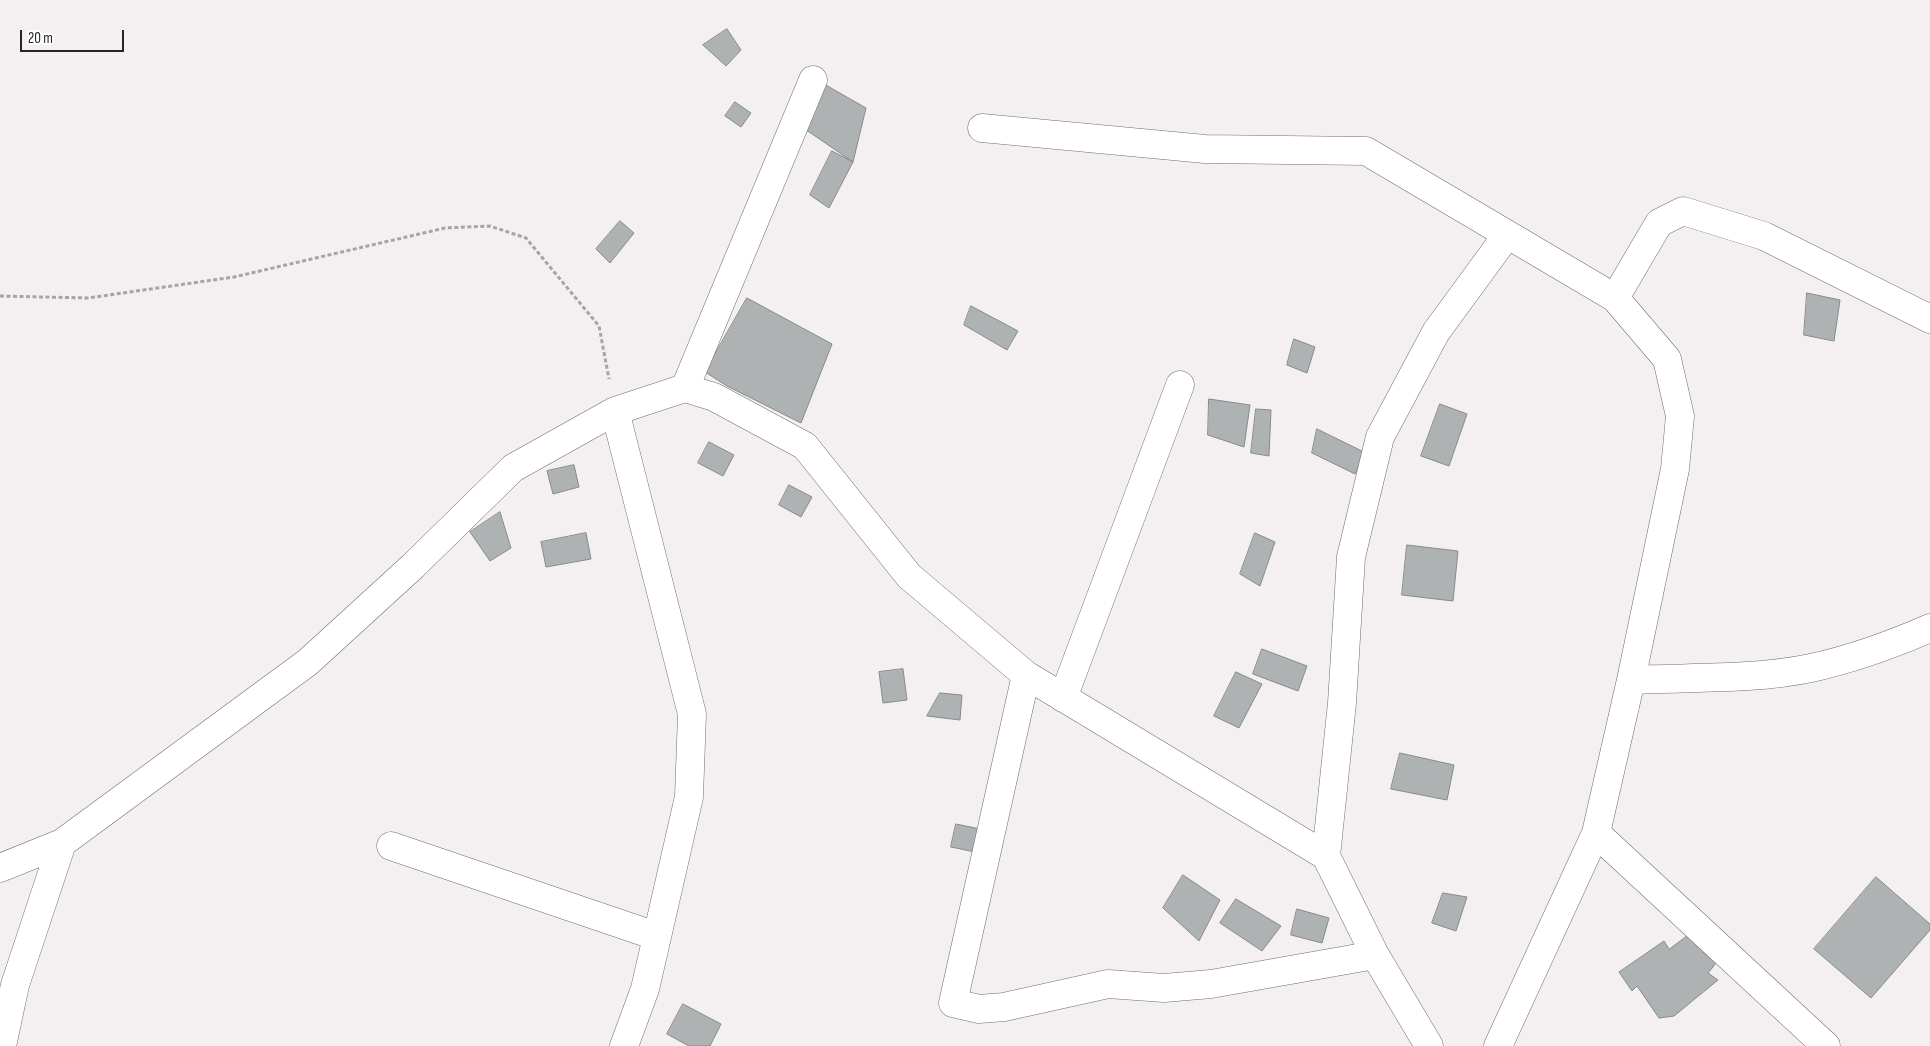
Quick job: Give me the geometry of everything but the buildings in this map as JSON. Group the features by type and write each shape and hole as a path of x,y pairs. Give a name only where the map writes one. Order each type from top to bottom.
{"street":[{"path":"685,388 813,80"},
{"path":"982,128 1204,148 1366,151 1616,298 1667,359 1680,416 1675,470 1631,680 1596,833 1498,1046"},
{"path":"1616,298 1659,223 1683,211 1764,236 1930,319"},
{"path":"1326,856 1342,703 1352,557 1380,437 1436,332 1507,235"},
{"path":"1063,698 1180,385"},
{"path":"0,868 62,843 308,662 414,566 513,468 615,411 685,388 714,398 805,446 909,576 1026,675 1259,813 1326,856 1375,955 1429,1046"},
{"path":"615,411 692,714 689,797 645,989 624,1046"},
{"path":"1631,680 1761,674 1809,668 1873,652 1930,628"},
{"path":"1026,675 953,1003 979,1009 1004,1007 1108,984 1164,988 1211,984 1375,955"},
{"path":"1596,833 1826,1046"},
{"path":"2,1046 15,985 62,843"},
{"path":"391,846 656,936"}],"path":[{"path":"0,296 98,296 234,276 445,228 490,226 526,238 599,326 615,411"}]}
